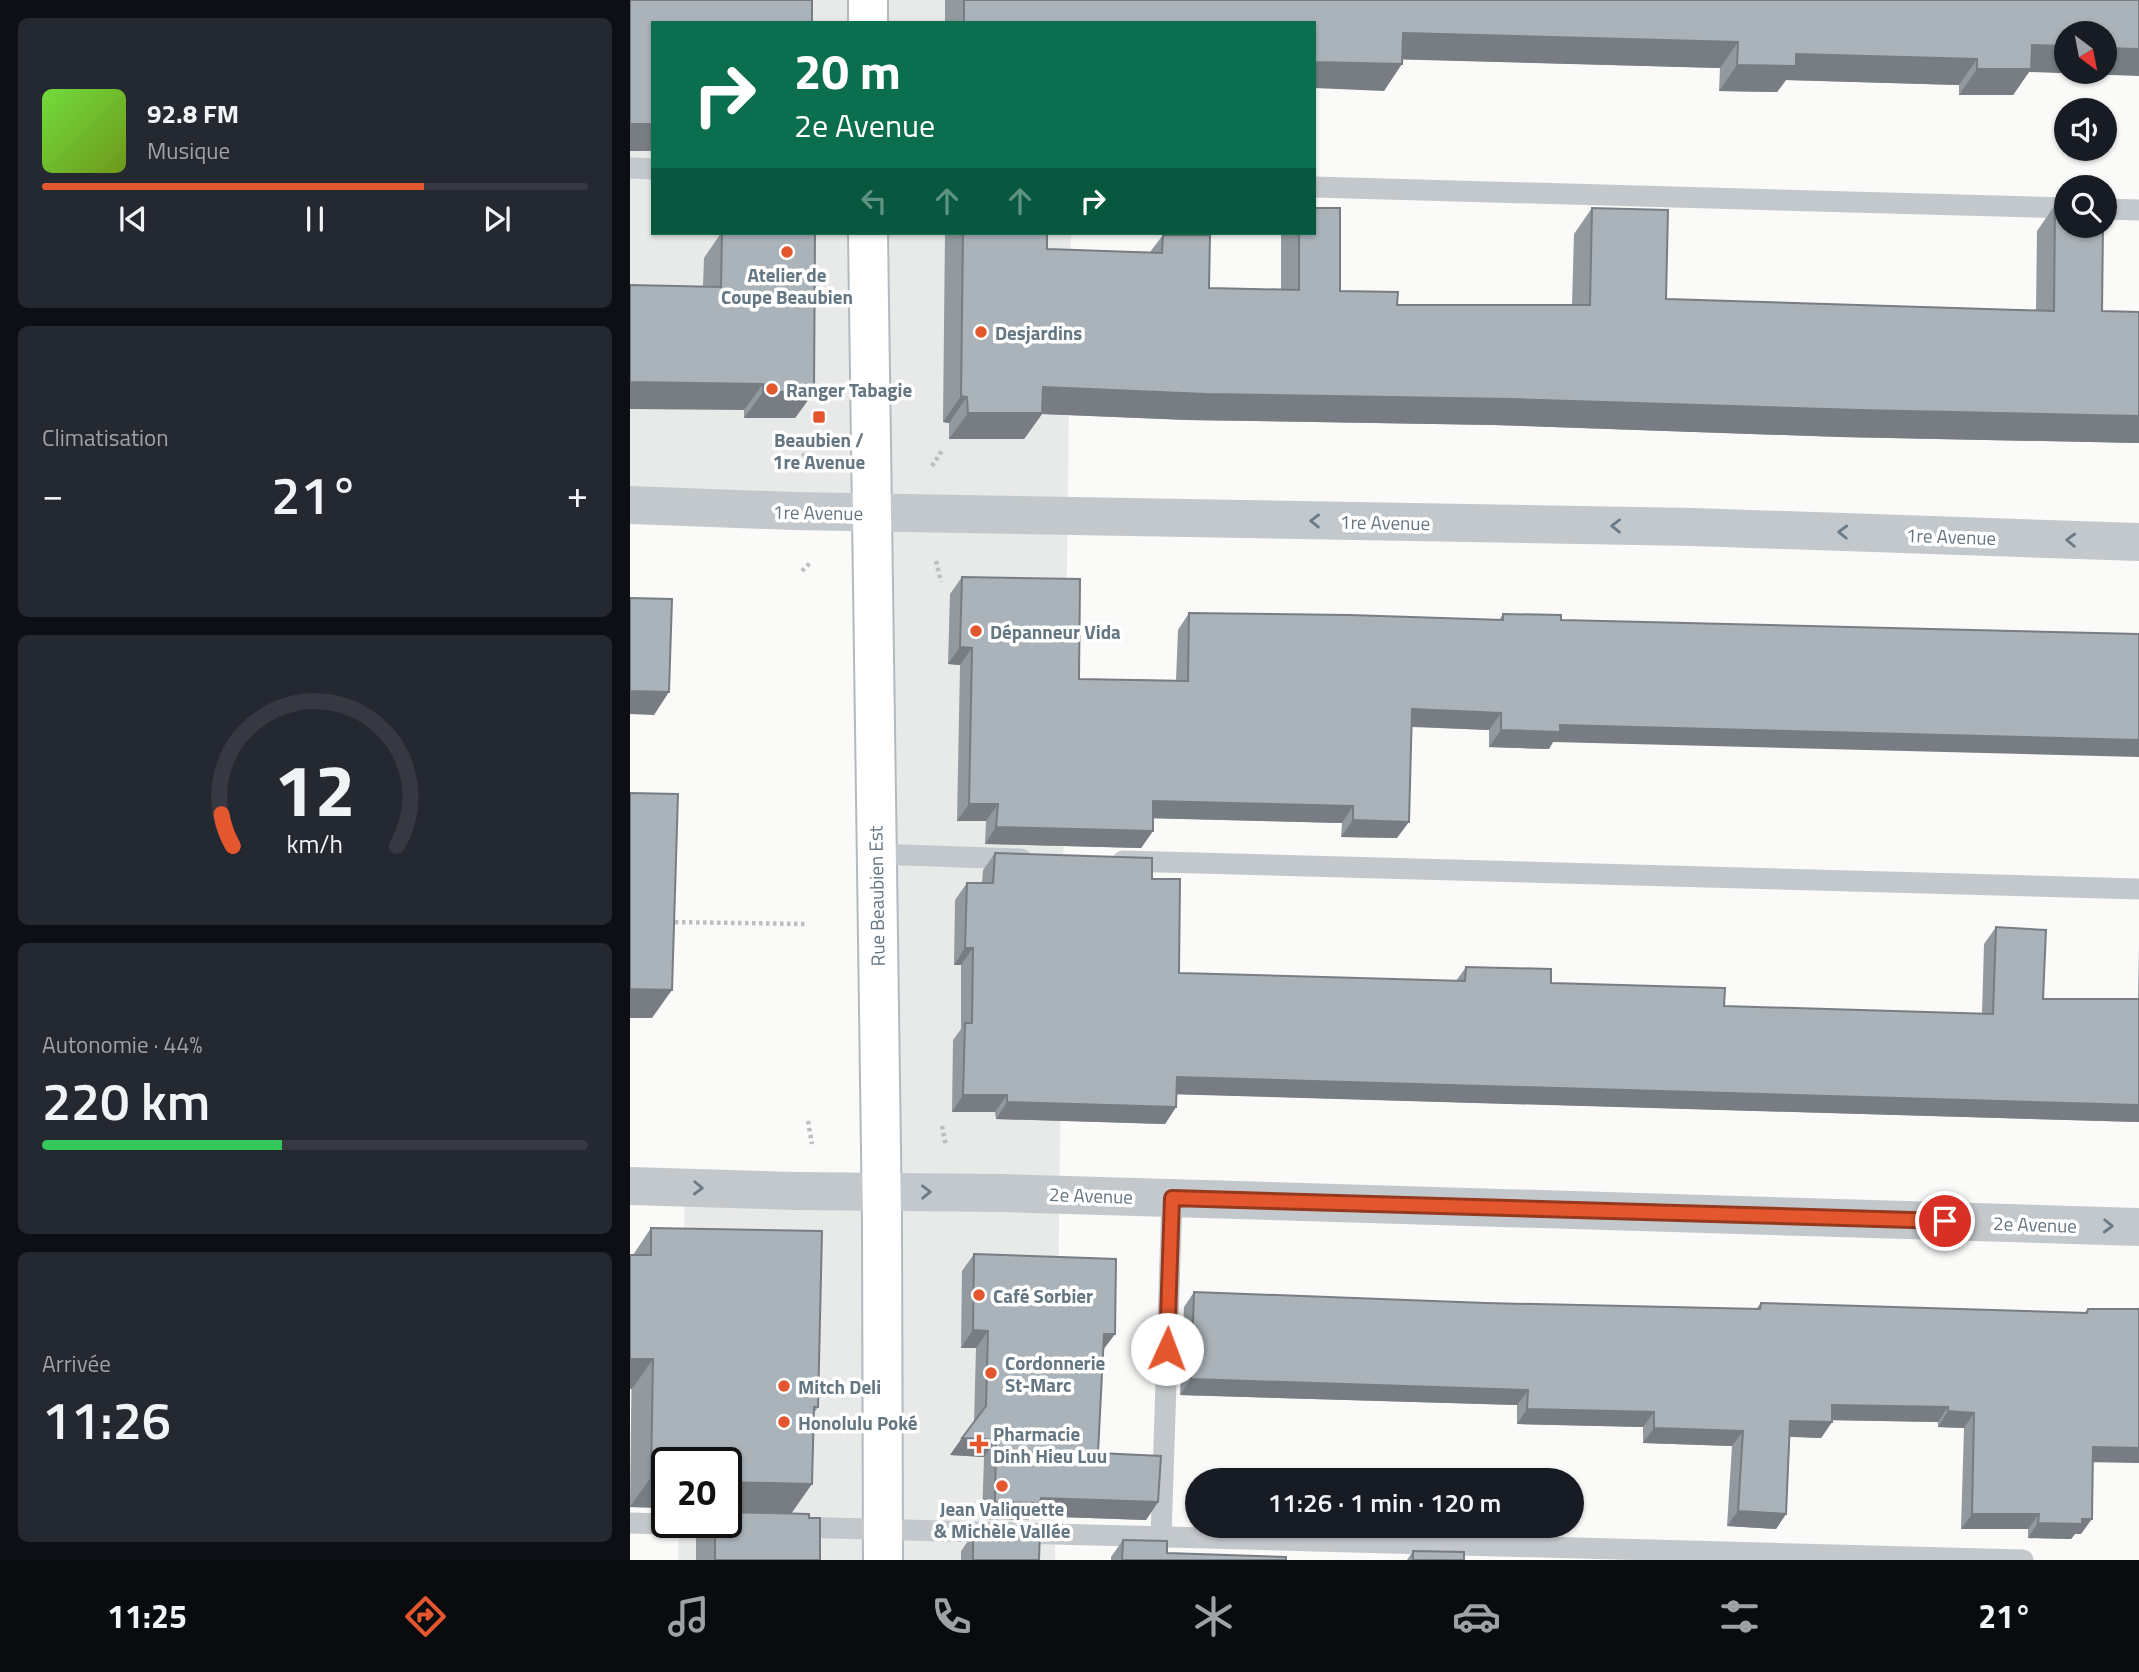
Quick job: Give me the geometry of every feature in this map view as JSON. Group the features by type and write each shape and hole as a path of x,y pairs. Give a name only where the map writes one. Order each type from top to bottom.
{"street":[{"path":"868,0 868,21"},
{"name":"Rue Beaubien Est","path":"868,235 883,1545"},
{"name":"1re Avenue","path":"630,505 871,513 1693,527 2139,542"},
{"name":"2e Avenue","path":"630,1186 881,1193 962,1192 2139,1227"}],"lane":[{"path":"630,168 651,169"},
{"path":"1316,187 2054,208"},
{"path":"2117,209 2139,210"},
{"path":"875,854 1039,859"},
{"path":"1109,861 2139,889"},
{"path":"1161,1537 1172,1198"},
{"path":"630,1523 748,1526"},
{"path":"774,1527 883,1545 1161,1537 2023,1560"}],"path":[{"path":"796,441 809,463"},
{"path":"932,466 943,449"},
{"path":"936,561 941,582"},
{"path":"802,571 811,562"},
{"path":"663,922 806,924"},
{"path":"808,1121 812,1146"}],"shaded area":[{"path":"630,0 1074,0 1074,21 651,21 651,235 1071,235 1055,1560 678,1560 679,1538 742,1538 742,1447 680,1447 685,1188 881,1193 871,513 630,505"}],"building":[{"path":"630,0 812,0 812,21 651,21 651,124 630,124"},
{"path":"964,0 2139,0 2139,49 2118,48 2118,21 2054,21 2054,46 2032,45 2031,69 1977,69 1977,59 1796,54 1796,66 1737,65 1738,42 1403,33 1402,64 1316,62 1316,21 964,21"},
{"path":"1316,208 1340,208 1340,291 1398,292 1397,305 1590,305 1592,208 1668,210 1666,299 2054,311 2055,238 2103,238 2102,311 2139,312 2139,416 1512,399 1206,394 1043,387 1042,413 968,413 967,397 961,396 963,235 1047,235 1047,249 1162,253 1163,235 1210,235 1209,288 1299,290 1299,235 1316,235"},
{"path":"722,235 815,235 814,392 763,392 763,384 630,382 630,285 721,287"},
{"path":"962,577 1080,579 1079,679 1188,681 1189,613 1503,620 1503,614 1561,615 1561,620 2139,634 2139,740 1560,725 1560,732 1501,730 1501,713 1412,709 1409,822 1353,820 1353,806 1153,801 1153,831 996,827 998,804 969,804 972,648 960,647"},
{"path":"630,598 672,599 669,692 630,691"},
{"path":"630,793 678,794 672,990 630,989"},
{"path":"995,853 1152,858 1152,879 1180,879 1179,973 1465,981 1466,967 1551,969 1551,983 1725,988 1724,1006 1993,1014 1996,927 2046,930 2043,999 2139,999 2139,1105 1177,1077 1176,1107 1007,1102 1007,1095 963,1095 965,1023 972,1023 973,948 965,948 967,883 993,883"},
{"path":"651,1228 822,1231 818,1407 814,1407 812,1484 742,1482 742,1447 652,1447 653,1359 630,1359 630,1255 651,1255"},
{"path":"974,1254 1116,1259 1115,1334 1104,1334 1098,1453 1161,1456 1158,1502 1041,1498 1040,1503 995,1502 996,1440 962,1438 986,1406 988,1331 973,1330"},
{"path":"1194,1292 1485,1303 1760,1309 1761,1303 2087,1313 2088,1309 2139,1309 2139,1448 2093,1447 2092,1519 2082,1519 2082,1524 2038,1523 2039,1514 1972,1514 1974,1413 1948,1411 1948,1407 1832,1405 1832,1422 1790,1421 1786,1514 1738,1511 1743,1431 1654,1428 1654,1412 1527,1409 1528,1390 1191,1379"},
{"path":"742,1512 809,1514 809,1518 820,1518 820,1560 715,1560 715,1538 742,1538"},
{"path":"993,1529 1040,1530 1039,1560 973,1560 973,1534 993,1535"},
{"path":"1123,1540 1167,1541 1167,1553 1286,1557 1286,1560 1122,1560"},
{"path":"1413,1551 1464,1552 1464,1560 1413,1560"}],"place":[{"name":"Atelier de Coupe Beaubien","path":"787,252"},
{"name":"Desjardins","path":"981,332"},
{"name":"Ranger Tabagie","path":"772,389"},
{"name":"Beaubien / 1re Avenue","path":"819,417"},
{"name":"Dépanneur Vida","path":"976,631"},
{"name":"Café Sorbier","path":"979,1295"},
{"name":"Cordonnerie St-Marc","path":"991,1373"},
{"name":"Mitch Deli","path":"784,1386"},
{"name":"Honolulu Poké","path":"784,1422"},
{"name":"Pharmacie Dinh Hieu Luu","path":"979,1444"},
{"name":"Jean Valiquette & Michèle Vallée","path":"1002,1486"}],"route":[{"path":"1167,1349 1172,1198 1945,1221"}]}
